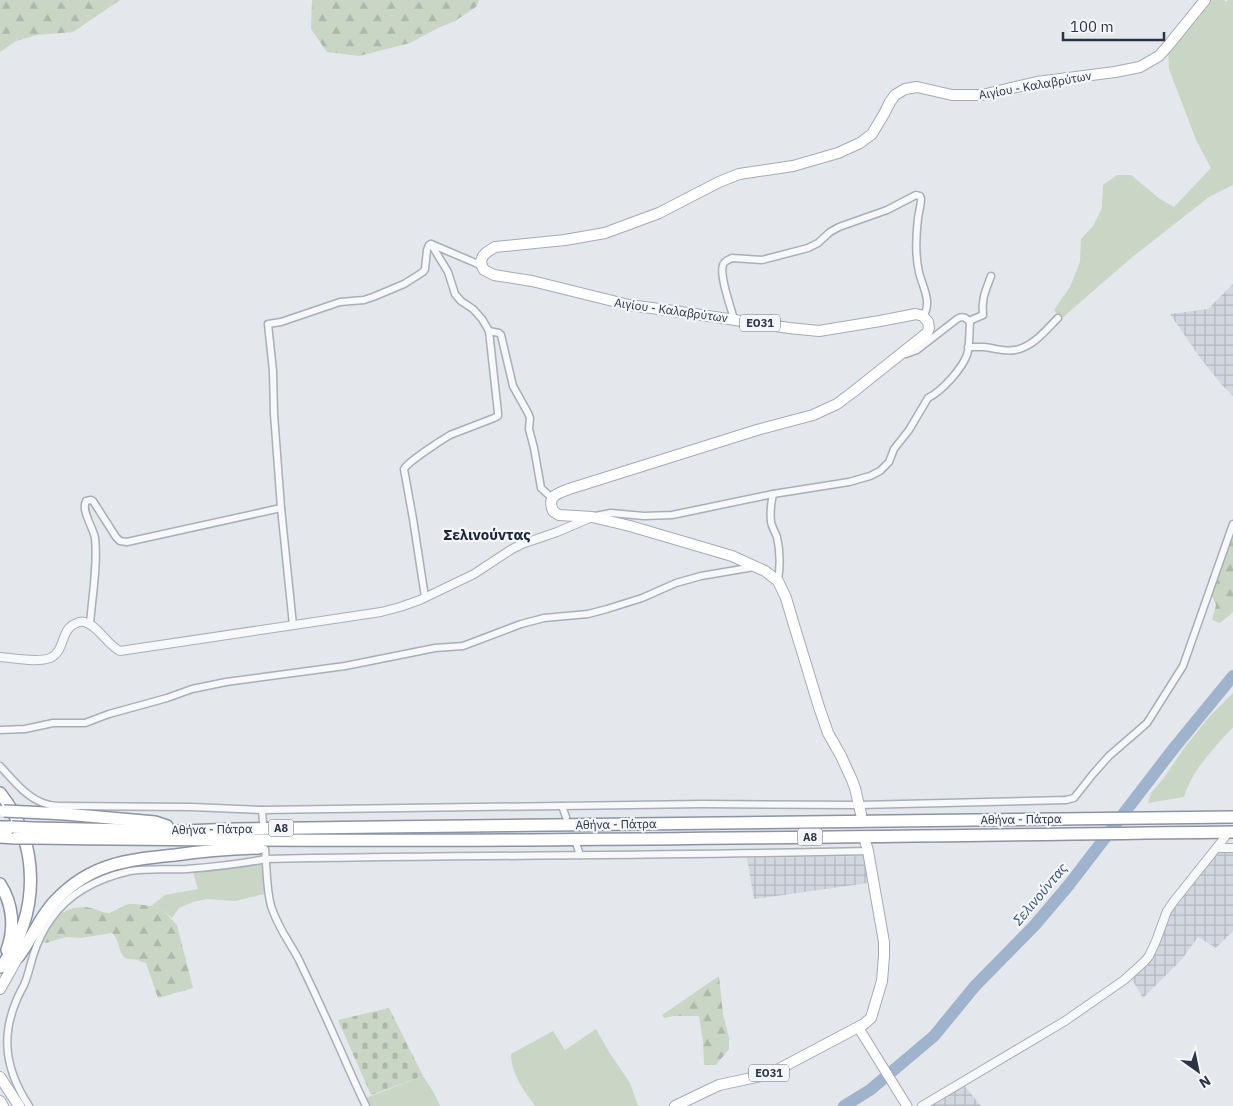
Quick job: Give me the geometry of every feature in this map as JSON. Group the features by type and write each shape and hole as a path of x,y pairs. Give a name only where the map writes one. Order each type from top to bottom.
{"highway":[{"path":"0,784 16,805 26,824 33,844 36,867 37,889 34,912 18,957"},
{"path":"0,793 23,834 31,873 29,902 22,929 10,955 1,968"},
{"path":"2,811 65,814 155,822 183,831"},
{"name":"Αθήνα - Πάτρα","path":"0,837 14,833 183,831 246,828 1233,817"},
{"name":"Αθήνα - Πάτρα","path":"0,827 14,833"},
{"name":"Αθήνα - Πάτρα","path":"34,833 297,840 474,841 1199,832 1229,834"},
{"path":"18,957 45,912 65,890 77,881 104,867 132,860 221,849 267,847 297,840"},
{"path":"0,884 10,905 12,924 9,944 1,968"}],"main road":[{"name":"Αιγίου - Καλαβρύτων","path":"923,316 916,314 819,331 789,328 614,302 532,281 494,275 484,270 481,261 490,249 495,247 566,240 605,233 660,213 719,182 739,174 793,166 844,151 872,134 894,95 901,90 917,88 952,95 982,95 1037,82 1140,67 1159,56 1205,0"},
{"path":"860,809 852,780 828,733 786,598 778,581 765,571 732,556 630,526 592,517 559,515 553,511 550,502 558,493 569,489 710,444 813,416 837,404 927,333 929,324 923,316"},
{"name":"ΕΟ31","path":"675,1106 719,1085 766,1075 858,1028 871,1018 882,981 884,942 868,851 864,840"},
{"path":"0,990 18,957"},
{"path":"858,1028 906,1103"},
{"path":"0,1077 19,1106"},
{"path":"0,1101 3,1106"}],"street":[{"path":"734,319 722,273 723,264 727,260 734,258 762,260 808,248 839,227 887,210 916,195 920,196 921,199 917,228 916,253 918,271 928,303 923,316"},
{"path":"431,244 482,266"},
{"path":"425,597 414,519 404,469 411,461 450,435 498,416 489,331 482,319 455,294 448,272 431,244"},
{"path":"293,625 281,508 274,414 273,371 268,324 281,322 340,302 364,300 404,284 423,272 427,250 431,244"},
{"path":"969,321 983,315 982,300 991,276"},
{"path":"895,358 917,350 961,317 969,321"},
{"path":"968,347 1000,350 1024,348 1058,318"},
{"path":"0,657 48,659 55,655 59,649 68,627 84,621 90,624 114,648 120,650 378,612 404,606 425,597 474,574 522,544 592,517 611,513 644,516 672,515 773,494 849,482 870,476 880,471 889,462 894,449 909,430 928,398 942,388 960,367 967,353 969,321"},
{"path":"489,331 501,335 513,386 530,418 529,429 541,488 552,498"},
{"path":"773,494 771,521 778,547 780,570 778,581"},
{"path":"90,624 95,574 95,544 93,531 84,508 86,501 93,501 116,538 127,542 281,508"},
{"path":"0,766 24,791 44,804 59,806 262,810 701,804 860,809 1060,801 1074,798 1110,756 1146,723 1183,666 1233,524"},
{"path":"0,730 25,729 53,723 85,723 114,712 209,685 345,666 435,648 463,646 521,624 544,618 594,612 642,598 676,583 701,576 755,566"},
{"path":"562,806 566,817"},
{"path":"262,810 262,823"},
{"path":"922,1106 1065,1021 1129,977 1149,956 1167,912 1229,834"},
{"path":"576,843 580,855"},
{"path":"1217,848 1233,848"},
{"path":"265,849 268,889 277,922 299,960 366,1106"},
{"path":"29,1106 17,1086 7,1046 10,1016 17,996 25,983 36,945 43,930 60,907 72,897 92,884 131,871 198,868 266,860 868,851"}],"shaded area":[{"path":"1233,284 1233,396 1201,359 1170,314 1208,309"},
{"path":"1217,852 1233,852 1233,931 1216,948 1198,937 1182,959 1143,998 1131,978 1153,956 1169,911"},
{"path":"863,856 868,883 754,899 747,858"},
{"path":"964,1085 981,1106 929,1106"}],"green space":[{"path":"0,0 120,0 73,32 37,35 16,41 0,52"},
{"path":"312,0 479,0 476,7 455,21 410,43 359,56 327,52 311,29"},
{"path":"1210,0 1224,0 1226,2 1233,0 1233,185 1209,197 1131,258 1061,319 1054,310 1070,287 1080,262 1081,239 1093,226 1102,208 1103,185 1117,175 1131,175 1160,199 1174,207 1211,168 1196,140 1169,69 1168,50"},
{"path":"1233,531 1233,612 1220,623 1212,620 1216,605 1211,593"},
{"path":"1233,693 1233,727 1211,751 1198,769 1184,797 1148,803 1151,793 1185,747 1209,717"},
{"path":"264,862 263,880 265,894 235,901 207,899 193,902 179,908 172,918 164,911 151,906 165,895 198,889 193,872"},
{"path":"128,904 151,906 164,911 177,925 193,988 158,998 146,963 125,958 112,933 81,938 66,937 46,943 43,942 49,926 60,914 67,910 83,907 110,913"},
{"path":"719,976 729,1049 716,1065 704,1065 699,1016 664,1018 662,1015"},
{"path":"389,1008 423,1076 371,1095 338,1020"},
{"path":"596,1029 630,1083 638,1106 535,1106 516,1075 511,1054 553,1031 565,1050"},
{"path":"423,1076 440,1106 371,1106 366,1098"}],"waterway":[{"name":"Σελινούντας","path":"844,1106 870,1090 934,1036 975,986 1034,926 1068,886 1174,748 1233,676"}],"district":[{"name":"Σελινούντας","path":"487,534"}]}
